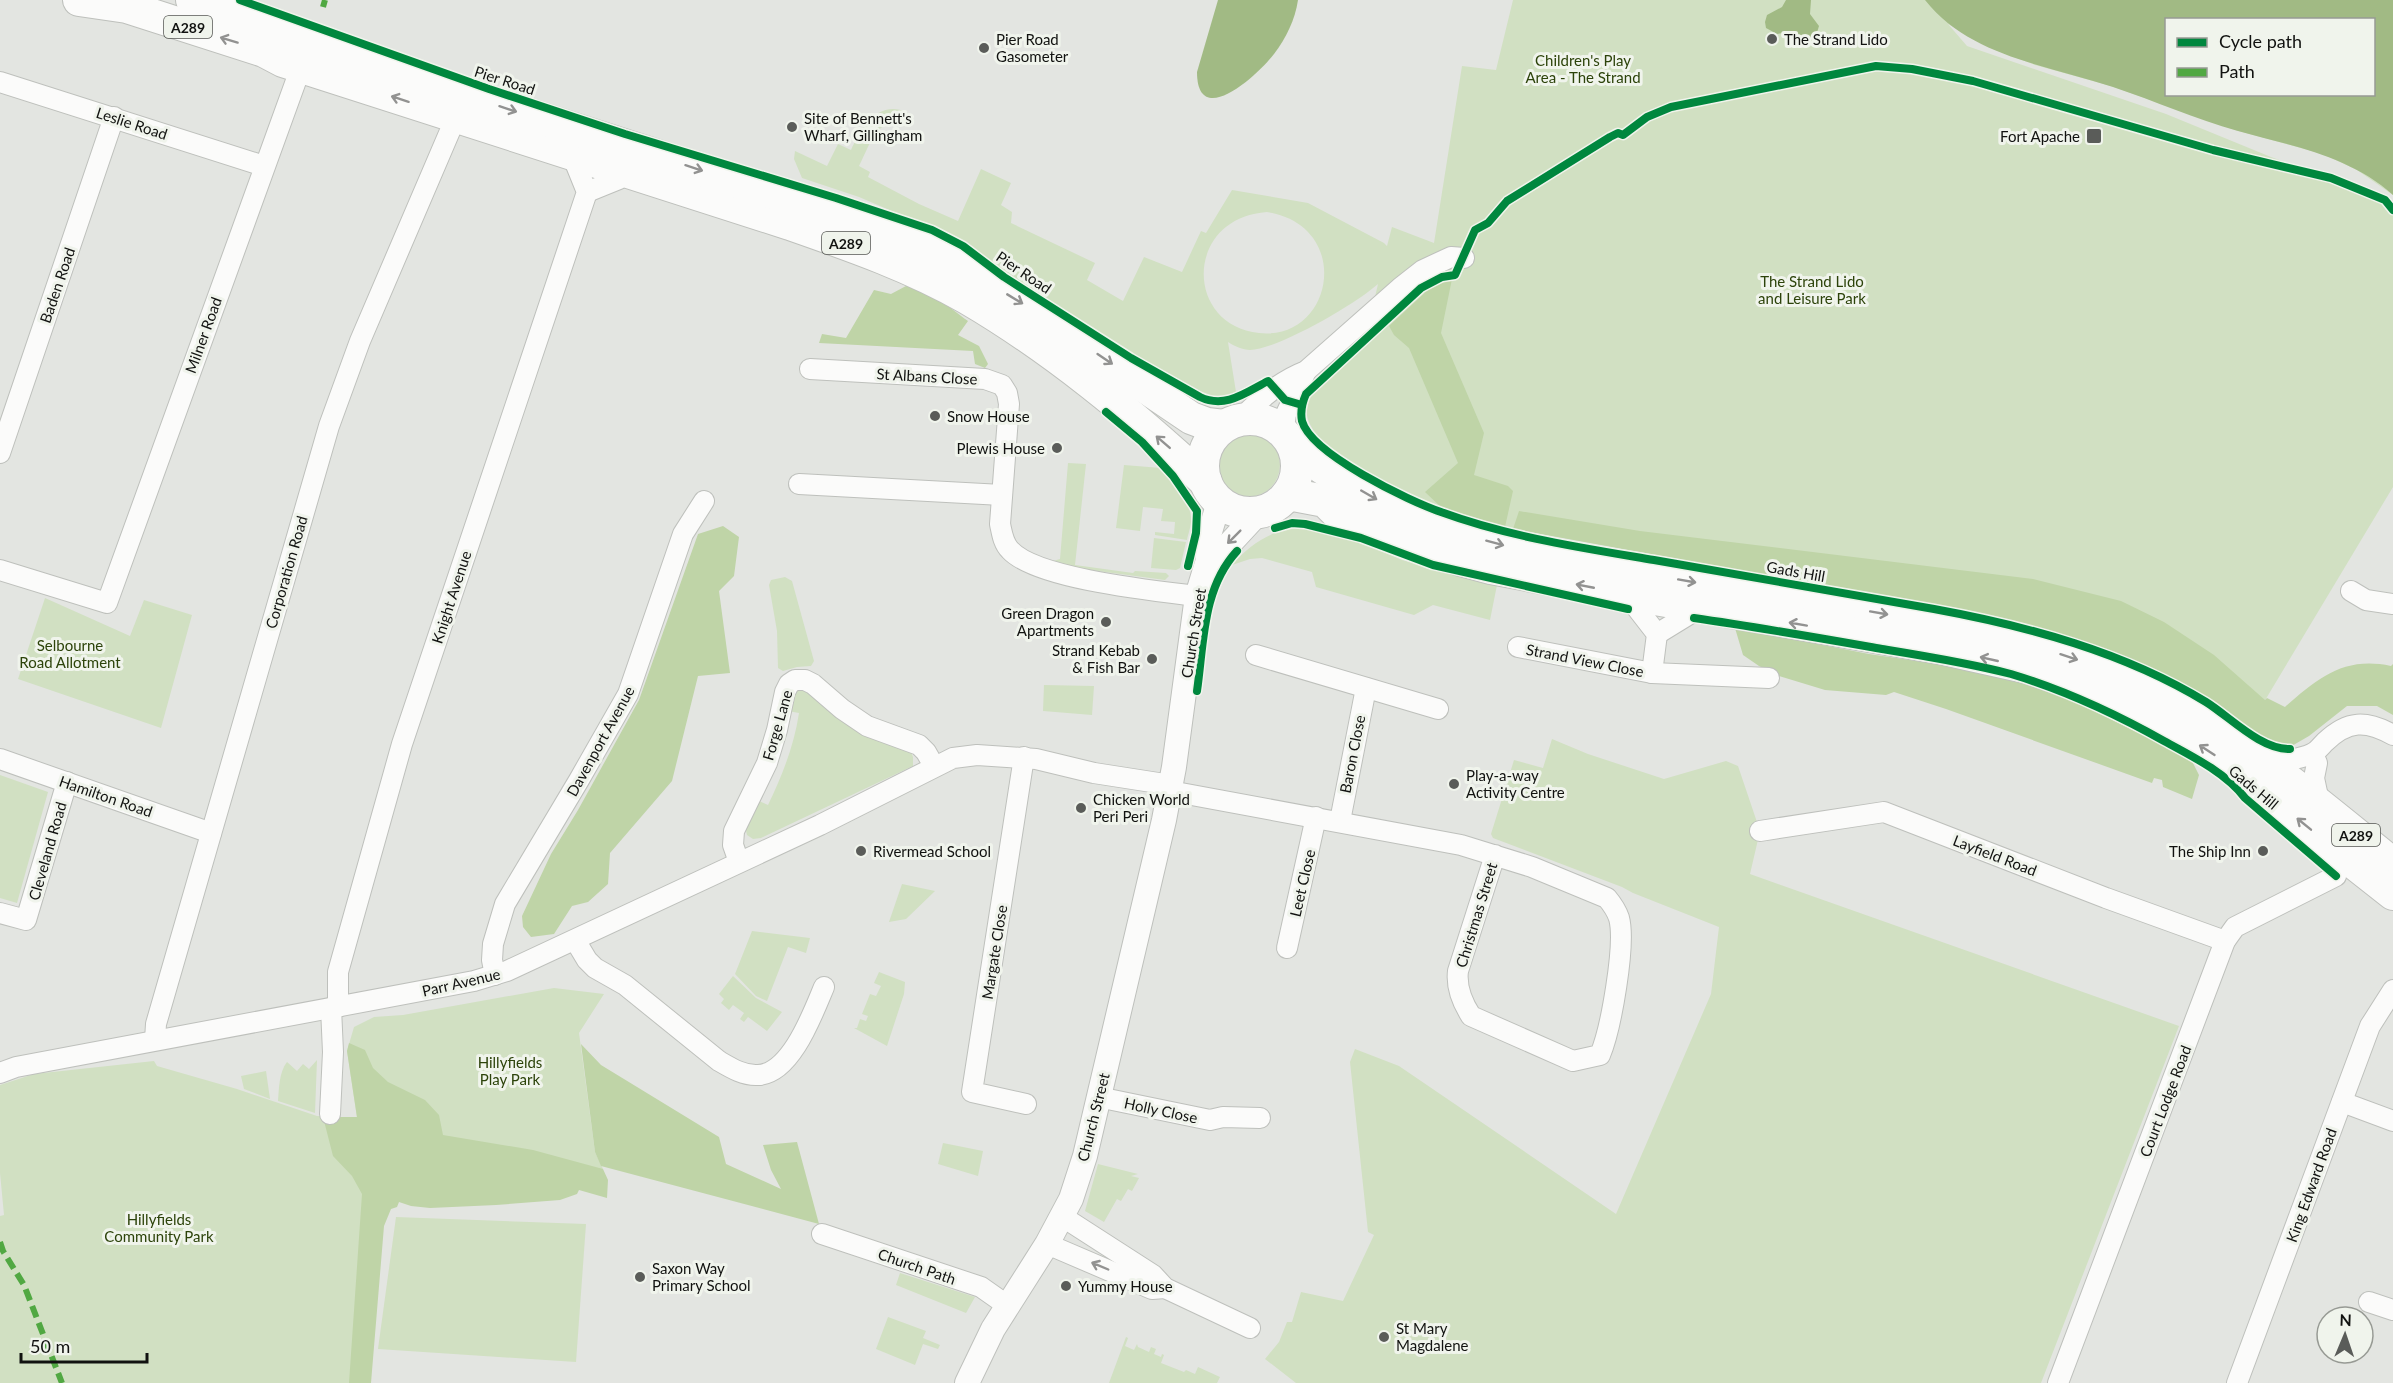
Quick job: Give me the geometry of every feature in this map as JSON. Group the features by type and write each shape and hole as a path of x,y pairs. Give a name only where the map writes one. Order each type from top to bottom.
{"main road":[{"name":"A289","path":"87,0 127,7 264,51 301,67 851,245 910,270 996,316 1072,369 1165,444 1231,509 1245,513 1273,504"},
{"name":"Pier Road","path":"192,0 384,68 773,193 874,228 941,257 1018,301 1191,418 1207,424 1233,423"},
{"name":"A289","path":"1233,423 1256,419 1271,424 1286,436"},
{"path":"1212,492 1203,461 1205,451 1209,441 1233,423"},
{"path":"1273,504 1297,472 1294,450 1286,436"},
{"name":"Gads Hill","path":"1286,436 1318,466 1386,505 1439,527 1496,544 1600,566 1960,627 2034,646 2091,664 2129,679 2193,712 2271,766 2393,864"},
{"name":"Gads Hill","path":"1273,504 1287,512 1318,516 1338,514 1401,540 1461,560 1626,594 1939,648 2029,668 2128,705 2181,734 2228,764 2393,894"}],"street":[{"name":"Milner Road","path":"0,570 107,603 301,67"},
{"name":"Leslie Road","path":"0,82 264,166"},
{"name":"Baden Road","path":"0,453 114,117"},
{"name":"Corporation Road","path":"155,1040 156,1024 329,426 364,330 456,117"},
{"path":"572,155 586,192 619,179 623,170"},
{"name":"Knight Avenue","path":"330,1114 334,1007 339,967 402,744 586,192"},
{"path":"1233,423 1290,377 1306,371 1423,270 1451,257 1464,258"},
{"name":"St Albans Close","path":"810,369 985,379 1002,385 1007,393 1009,404 1000,524 1003,537 1011,551 1028,564 1083,579 1197,596"},
{"path":"1286,436 1286,414 1306,371"},
{"path":"800,484 1002,495"},
{"name":"Church Street","path":"967,1383 993,1329 1063,1217 1085,1156 1171,788 1197,596 1208,560 1206,545 1212,492"},
{"name":"Davenport Avenue","path":"495,975 492,960 493,944 505,904 574,789 627,694 683,534 704,501"},
{"path":"1208,560 1221,553 1273,504"},
{"path":"2351,591 2366,600 2393,604"},
{"path":"1626,594 1658,634 1701,607"},
{"name":"Strand View Close","path":"1652,673 1658,634"},
{"name":"Strand View Close","path":"1518,647 1652,673 1769,678"},
{"path":"1256,655 1438,709"},
{"name":"Forge Lane","path":"739,862 733,845 734,829 769,756 786,690 796,679 813,684 863,724 919,745 934,766"},
{"name":"Baron Close","path":"1340,821 1366,688"},
{"path":"2271,766 2280,761 2313,754 2336,732 2347,726 2373,725 2393,735"},
{"path":"2313,754 2317,763 2314,778 2320,806"},
{"path":"824,987 805,1032 779,1067 759,1076 736,1071 719,1061 625,986 595,968 587,960 575,940 897,787 953,758 970,755 1056,762 1094,773 1171,788"},
{"name":"Margate Close","path":"1024,758 972,1092 1026,1104"},
{"name":"Hamilton Road","path":"0,759 211,833"},
{"name":"Cleveland Road","path":"0,912 27,921 67,782"},
{"name":"Christmas Street","path":"1171,788 1461,845 1495,855 1532,867 1594,891 1606,898 1615,908 1620,920 1620,937 1612,1017 1600,1055 1573,1061 1471,1016 1464,1006 1456,983 1458,971 1495,855"},
{"name":"Layfield Road","path":"1760,831 1884,812 2106,898 2225,941"},
{"name":"Leet Close","path":"1287,948 1316,817"},
{"name":"Court Lodge Road","path":"2058,1383 2225,941 2235,927 2336,876"},
{"name":"Parr Avenue","path":"0,1073 21,1066 495,975 575,940"},
{"name":"King Edward Road","path":"2237,1383 2370,1026 2393,990"},
{"name":"Holly Close","path":"1098,1097 1210,1120 1223,1117 1260,1118"},
{"path":"2342,1101 2393,1121"},
{"path":"1063,1217 1153,1275 1165,1288 1250,1328"},
{"name":"Church Path","path":"822,1234 981,1287 1008,1306"},
{"path":"1047,1244 1152,1288 1165,1288"},
{"path":"2369,1302 2393,1310"}],"green space":[{"name":"The Strand Lido and Leisure Park","path":"1513,0 2393,0 2393,195 2357,170 2323,154 2235,130 2111,86 2035,65 1993,49 1948,24 1967,46 2166,114 2271,157 2393,201 2393,487 2249,727 2206,698 2129,660 2051,631 1965,611 1505,527 1443,508 1444,510 1379,480 1331,449 1314,432 1307,413 1311,395 1364,345 1378,284 1336,313 1279,342 1250,350 1239,348 1228,342 1236,392 1221,398 1211,397 1126,350 1020,282 960,240 859,197 802,178 794,159 795,151 827,166 838,144 851,150 866,125 879,113 896,109 907,112 910,117 889,122 872,139 859,166 870,172 868,177 919,204 958,221 981,169 1011,183 1001,205 1012,212 1011,223 1095,263 1087,280 1123,301 1144,257 1182,272 1201,231 1206,233 1232,190 1308,203 1387,246 1392,227 1434,243 1462,66 1496,70","holes":["1267,212 1295,222 1313,238 1322,259 1324,281 1317,302 1304,319 1284,331 1259,333 1234,326 1217,312 1207,293 1204,272 1208,251 1220,232 1240,219"]},
{"path":"1248,433 1266,439 1274,447 1280,465 1274,483 1266,491 1248,497 1230,491 1222,483 1216,465 1222,447 1230,439"},
{"path":"1068,463 1086,464 1075,565 1133,573 1135,571 1166,573 1169,576 1165,580 1075,568 1053,561 1060,559"},
{"path":"1124,465 1161,468 1171,478 1185,499 1191,514 1187,540 1155,535 1155,532 1174,534 1175,522 1161,521 1163,509 1143,507 1140,531 1116,528"},
{"path":"1298,527 1366,544 1402,560 1497,585 1490,620 1433,605 1414,615 1316,587 1312,572 1262,558 1232,565 1261,540 1278,532"},
{"path":"1154,538 1186,542 1180,568 1176,570 1151,568"},
{"path":"785,577 792,581 814,661 811,666 783,671 778,668 777,631 769,585 771,580"},
{"name":"Selbourne Road Allotment","path":"45,598 130,636 144,600 192,615 161,728 18,679"},
{"path":"802,685 911,752 913,766 761,838 753,839 747,835 745,826 757,800 768,805 783,772 799,713 788,711 790,693"},
{"path":"1044,685 1094,686 1092,715 1043,711"},
{"path":"1552,739 1588,754 1664,779 1726,761 1738,766 1760,831 1750,874 2179,1026 2041,1383 1296,1383 1265,1359 1279,1342 1287,1322 1292,1322 1301,1292 1343,1301 1374,1235 1368,1232 1350,1062 1355,1049 1399,1066 1616,1214 1711,994 1719,927 1493,838 1491,834 1514,760 1543,768"},
{"path":"0,775 48,792 17,903 0,898"},
{"path":"902,884 935,891 906,919 889,922"},
{"path":"752,931 810,938 806,953 788,947 767,1001 756,996 735,974"},
{"path":"879,972 905,982 904,994 887,1046 854,1028 857,1028 860,1019 866,1021 868,1016 862,1014 870,994 876,996 881,986 874,983"},
{"path":"733,976 756,998 782,1012 767,1031 748,1017 744,1022 740,1019 744,1013 733,1005 729,1010 721,1003 724,999 719,994"},
{"name":"Hillyfields Community Park","path":"554,988 604,994 579,1033 595,1152 603,1169 597,1172 385,1199 358,1383 0,1383 0,1216 4,1215 0,1173 0,1085 34,1074 154,1061 157,1066 237,1089 317,1116 357,1118 347,1051 354,1027 374,1017 403,1015"},
{"path":"317,1060 315,1113 278,1101 281,1076 287,1062 297,1071 303,1064 309,1069"},
{"path":"266,1071 270,1099 244,1089 241,1076"},
{"path":"943,1143 983,1151 978,1176 938,1164"},
{"path":"1098,1164 1138,1174 1131,1176 1139,1178 1132,1191 1128,1189 1121,1201 1117,1199 1104,1222 1085,1211"},
{"path":"396,1217 586,1224 576,1362 378,1349"},
{"path":"900,1273 975,1297 966,1313 896,1285"},
{"path":"888,1317 926,1331 923,1338 940,1345 938,1349 923,1344 915,1365 876,1349"},
{"path":"1126,1337 1128,1338 1125,1346 1134,1350 1137,1344 1138,1347 1149,1352 1151,1347 1156,1349 1154,1354 1161,1357 1162,1354 1164,1355 1161,1363 1195,1374 1198,1367 1220,1377 1217,1383 1109,1383"}],"shaded area":[{"path":"1218,0 1298,0 1295,15 1286,35 1266,63 1243,84 1217,98 1207,97 1200,89 1197,72"},
{"path":"1786,0 1811,0 1810,14 1819,26 1815,39 1805,42 1791,32 1777,34 1766,28 1767,15 1782,7"},
{"path":"1925,0 2393,0 2393,195 2358,171 2320,154 2222,126 2113,87 2012,57 1964,35 1943,19"},
{"path":"1452,279 1441,333 1484,433 1474,475 1508,486 1513,491 1505,527 1444,510 1425,492 1458,463 1409,348 1394,335 1389,326 1430,288"},
{"path":"906,286 923,290 968,321 958,335 979,346 988,364 985,368 975,364 973,351 819,343 822,334 846,338 874,290 891,294"},
{"path":"1519,511 1640,531 2033,579 2121,601 2164,622 2214,655 2265,700 2267,698 2285,707 2309,687 2333,672 2359,664 2391,666 2393,664 2393,715 2377,706 2347,706 2309,736 2290,747 2269,741 2206,698 2129,660 2051,631 1965,611 1513,529"},
{"path":"723,526 739,537 734,576 719,591 730,673 698,676 672,781 610,853 608,884 588,902 572,906 554,934 531,937 523,927 522,916 551,854 639,700 698,534"},
{"path":"1735,628 1869,654 1958,667 2021,682 2062,695 2191,759 2199,775 2192,799 2163,787 2162,780 2154,778 2152,783 1894,692 1886,695 1825,690 1779,676 1743,655"},
{"path":"349,1043 365,1050 373,1068 388,1082 425,1100 439,1115 443,1135 533,1150 603,1169 608,1180 607,1198 579,1190 577,1194 560,1200 496,1205 430,1208 399,1202 397,1207 391,1209 384,1226 371,1383 349,1383 362,1194 352,1176 333,1156 323,1117 357,1117 347,1051"},
{"path":"581,1044 601,1065 719,1137 726,1164 781,1189 771,1170 763,1145 797,1142 819,1224 601,1166 595,1152"}],"marked path":[{"path":"323,7 325,0"},
{"path":"0,1242 24,1285 62,1383"}],"cycle path":[{"path":"240,0 489,89 932,230 963,246 1004,277 1131,358 1200,397 1218,401 1235,398 1268,381 1285,400 1302,405"},
{"path":"2290,749 2279,748 2257,739 2206,702 2175,684 2108,655 2039,633 1934,609 1546,541 1467,521 1407,498 1341,461 1309,434 1302,421 1302,407 1306,394 1421,288 1442,277 1455,275 1475,230 1488,223 1507,201 1610,137 1618,133 1623,135 1647,117 1671,107 1876,66 1912,69 1973,81 2213,150 2331,178 2385,200 2393,210"},
{"path":"1106,412 1142,442 1173,476 1197,511 1196,533 1188,566"},
{"path":"1275,528 1292,523 1305,524 1361,538 1433,565 1628,609"},
{"path":"1197,691 1206,617 1211,599 1217,582 1237,551"},
{"path":"1694,618 1963,663 2011,674 2070,695 2127,721 2208,766 2336,876"}],"place":[{"name":"The Strand Lido","path":"1772,39"},
{"name":"Pier Road Gasometer","path":"984,48"},
{"name":"Site of Bennett's Wharf, Gillingham","path":"792,127"},
{"name":"Fort Apache","path":"2094,136"},
{"name":"Snow House","path":"935,416"},
{"name":"Plewis House","path":"1057,448"},
{"name":"Green Dragon Apartments","path":"1106,622"},
{"name":"Strand Kebab & Fish Bar","path":"1152,659"},
{"name":"Play-a-way Activity Centre","path":"1454,784"},
{"name":"Chicken World Peri Peri","path":"1081,808"},
{"name":"Rivermead School","path":"861,851"},
{"name":"The Ship Inn","path":"2263,851"},
{"name":"Saxon Way Primary School","path":"640,1277"},
{"name":"Yummy House","path":"1066,1286"},
{"name":"St Mary Magdalene","path":"1384,1337"}],"park label":[{"name":"Children's Play Area - The Strand","path":"1583,68"},
{"name":"Hillyfields Play Park","path":"510,1070"}]}
